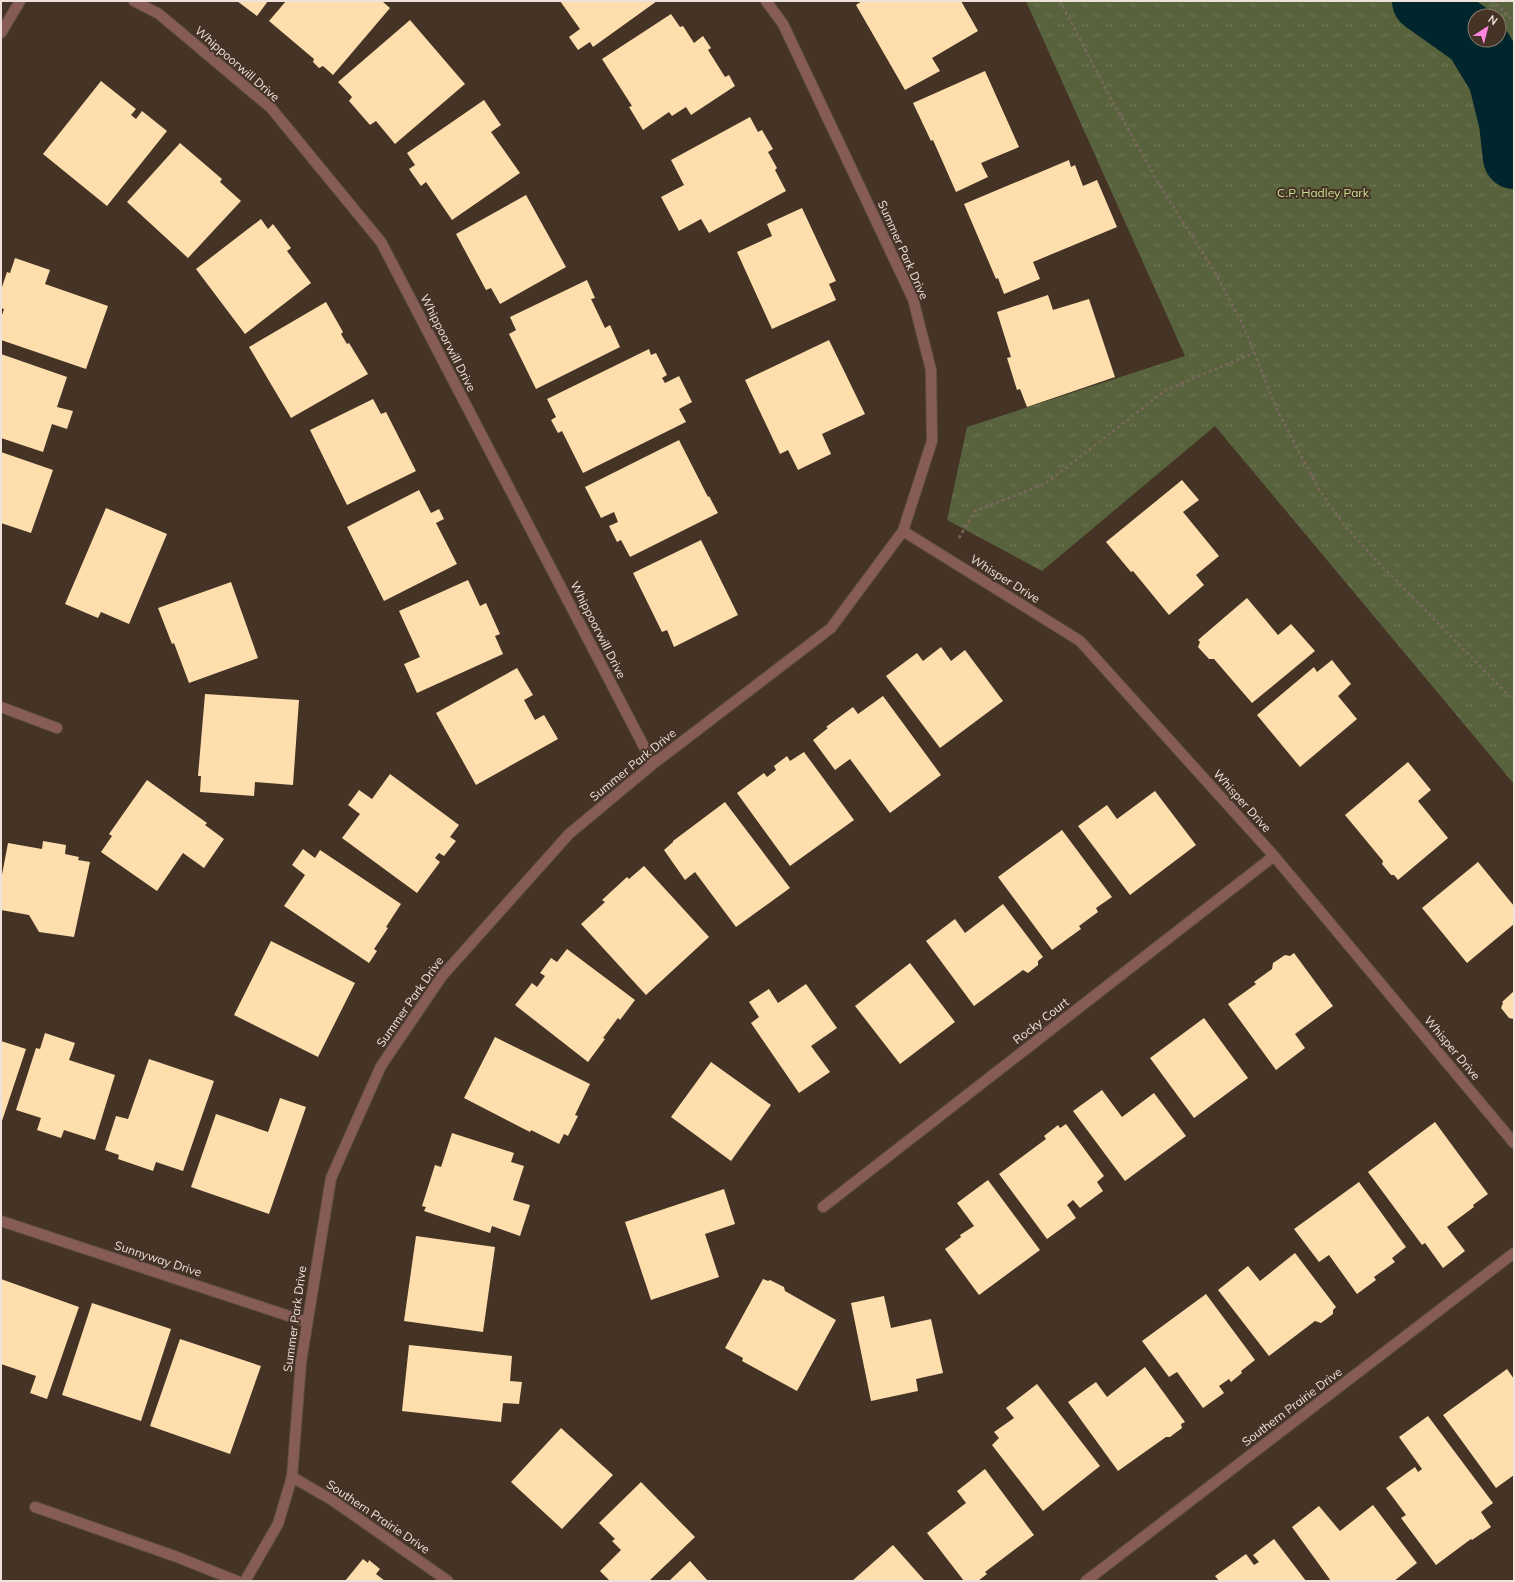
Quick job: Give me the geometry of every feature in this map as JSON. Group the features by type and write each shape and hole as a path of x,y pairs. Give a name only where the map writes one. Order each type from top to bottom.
{"street":[{"path":"1,33 20,1"},
{"name":"Whippoorwill Drive","path":"134,1 159,14 271,108 381,242 653,764"},
{"name":"Summer Park Drive","path":"245,1581 278,1524 292,1477 300,1362 331,1178 381,1066 442,976 569,834 653,764 831,628 903,531 932,441 931,370 913,299 783,24 766,1"},
{"name":"Whisper Drive","path":"903,531 1080,641 1274,856 1514,1143"},
{"path":"1,707 57,728"},
{"name":"Rocky Court","path":"823,1207 1274,856"},
{"name":"Sunnyway Drive","path":"1,1222 307,1322"},
{"name":"Southern Prairie Drive","path":"1086,1581 1514,1253"},
{"name":"Southern Prairie Drive","path":"292,1477 332,1500 448,1581"},
{"path":"35,1507 177,1557 237,1581"}],"path":[{"path":"1060,1 1110,97 1163,191 1213,269 1243,325 1277,410 1318,488 1345,526 1374,558 1514,701"},
{"path":"1491,1 1500,7 1514,22"},
{"path":"950,560 958,539 975,511 1045,484 1166,390 1254,353"}],"green space":[{"name":"C.P. Hadley Park","path":"1026,1 1514,1 1514,784 1215,426 1042,571 947,520 967,427 1185,356"}],"building":[{"path":"237,1 268,1 257,16"},
{"path":"286,1 382,1 390,8 333,75 323,66 319,68 313,62 314,59 269,21"},
{"path":"560,1 657,1 593,47 590,42 578,50 569,37 580,29"},
{"path":"862,1 961,1 978,31 932,58 940,71 905,90 856,5"},
{"path":"671,14 680,27 683,26 694,43 703,36 711,48 708,50 725,77 729,75 735,86 691,115 686,107 672,116 669,112 643,130 629,107 632,106 602,59"},
{"path":"410,20 465,84 395,144 376,121 370,125 349,101 352,97 338,82"},
{"path":"985,71 1019,147 981,163 988,177 956,192 933,140 931,141 913,103"},
{"path":"101,81 136,109 131,115 136,119 142,111 167,131 107,206 43,154"},
{"path":"484,100 501,125 491,132 520,173 452,220 426,182 421,186 409,169 415,165 407,153"},
{"path":"750,117 758,132 762,130 773,149 768,152 777,168 775,170 786,191 709,233 701,219 679,231 661,197 684,185 671,160"},
{"path":"180,143 222,179 220,182 241,201 188,258 127,202"},
{"path":"1069,160 1071,167 1075,165 1083,186 1097,180 1117,227 1033,262 1040,279 1004,294 998,278 996,279 964,204"},
{"path":"526,195 566,267 500,304 491,288 486,290 456,234"},
{"path":"802,208 836,281 829,284 836,300 772,329 737,252 772,236 767,224"},
{"path":"261,219 268,229 273,224 291,248 287,251 311,283 245,334 196,269"},
{"path":"15,258 50,270 45,284 108,306 86,369 1,340 1,318 4,309 1,308 1,290 7,272 10,273"},
{"path":"587,280 595,298 591,299 605,328 610,325 620,347 536,389 509,334 516,330 510,317"},
{"path":"1048,295 1053,310 1089,299 1115,377 1027,407 1020,389 1017,390 1007,358 1011,357 997,312"},
{"path":"326,302 343,332 341,334 347,344 349,343 368,374 291,418 249,347"},
{"path":"829,340 865,414 822,434 831,454 798,470 788,450 780,454 745,380"},
{"path":"649,349 651,355 656,353 667,375 662,378 665,383 679,376 692,402 679,409 686,422 583,473 562,431 558,433 551,420 556,417 547,399"},
{"path":"1,354 67,377 57,407 73,411 67,429 52,424 43,452 1,438"},
{"path":"373,399 381,414 386,412 416,471 347,505 310,430"},
{"path":"679,440 708,497 709,496 718,513 630,557 621,540 617,542 609,526 618,522 614,512 601,518 585,487"},
{"path":"1,452 53,470 31,533 1,523"},
{"path":"1182,480 1199,500 1183,512 1219,556 1196,575 1204,585 1169,615 1133,571 1131,572 1106,542"},
{"path":"419,490 431,513 439,509 444,519 436,523 457,564 384,601 347,527"},
{"path":"106,508 167,534 129,624 101,612 98,618 65,604"},
{"path":"701,540 738,615 674,647 667,630 662,632 633,573"},
{"path":"468,580 480,606 486,603 500,634 495,636 503,654 417,693 404,664 420,657 399,611"},
{"path":"231,582 258,658 189,683 174,643 172,644 158,608"},
{"path":"1247,598 1278,635 1291,624 1315,651 1252,703 1214,659 1209,659 1198,647 1200,642 1198,640"},
{"path":"941,647 951,661 965,650 1003,701 940,748 886,676 917,653 923,661"},
{"path":"1332,660 1351,684 1338,696 1357,719 1300,767 1257,715 1314,667 1317,672"},
{"path":"517,668 533,695 524,700 535,720 544,715 558,739 476,785 436,713"},
{"path":"205,694 299,700 293,785 255,782 254,796 200,792 201,776 198,776"},
{"path":"883,696 941,775 890,813 850,759 835,770 813,740 828,728 826,727 853,707 858,714"},
{"path":"804,752 854,820 790,866 737,793 764,773 767,777 776,770 774,766 787,756 790,761"},
{"path":"1408,762 1431,790 1418,801 1448,838 1398,880 1394,875 1391,875 1382,864 1383,861 1345,815"},
{"path":"390,774 459,825 450,837 456,841 444,856 439,853 435,858 440,862 417,893 342,838 360,814 348,805 359,790 372,799"},
{"path":"147,780 207,823 205,825 224,839 204,868 183,853 157,891 101,852 112,836 109,834"},
{"path":"1155,791 1196,845 1130,895 1078,826 1107,805 1117,819"},
{"path":"725,802 790,888 736,927 695,872 685,880 664,850 673,841"},
{"path":"1062,830 1112,897 1096,908 1098,912 1079,926 1081,929 1052,950 998,877"},
{"path":"43,841 66,845 65,854 79,857 78,860 90,862 74,937 39,932 29,915 1,910 1,880 8,843 42,849"},
{"path":"303,849 315,858 320,850 401,904 386,927 388,928 374,949 377,951 369,963 284,906 305,875 292,865"},
{"path":"1478,862 1514,906 1514,924 1467,963 1422,908"},
{"path":"644,866 709,937 646,995 581,924 605,902 602,900 627,877 629,879"},
{"path":"1003,904 1043,957 1038,961 1038,965 1028,973 1023,970 974,1006 926,941 955,919 965,933"},
{"path":"271,941 355,983 318,1057 234,1015"},
{"path":"567,949 635,1000 620,1020 618,1018 588,1062 515,1005 532,983 537,987 545,976 540,973 551,958 557,962"},
{"path":"1294,953 1333,1006 1295,1034 1305,1048 1276,1070 1228,1004 1256,984 1254,982 1272,969 1273,963 1285,955 1290,956"},
{"path":"910,963 955,1022 900,1064 855,1006"},
{"path":"806,984 837,1028 811,1046 830,1072 799,1093 751,1023 759,1017 749,1002 769,989 778,1003"},
{"path":"1514,991 1514,1019 1509,1018 1501,1008 1502,1002"},
{"path":"1204,1018 1248,1078 1194,1118 1150,1058"},
{"path":"45,1033 75,1043 69,1060 115,1075 95,1140 64,1130 61,1138 37,1130 41,1118 16,1110 36,1048 40,1049"},
{"path":"495,1037 590,1084 575,1115 578,1116 568,1136 564,1134 559,1144 531,1130 530,1132 464,1098"},
{"path":"1,1041 26,1049 1,1124"},
{"path":"149,1059 214,1081 183,1171 156,1162 153,1171 118,1159 119,1155 105,1150 116,1116 128,1119"},
{"path":"711,1062 771,1105 731,1161 671,1117"},
{"path":"1102,1090 1122,1117 1154,1093 1186,1136 1125,1181 1073,1111"},
{"path":"280,1098 306,1107 269,1214 191,1187 216,1114 268,1132"},
{"path":"1435,1122 1488,1194 1473,1205 1474,1207 1447,1227 1465,1251 1443,1268 1425,1243 1422,1245 1368,1172"},
{"path":"1066,1124 1104,1176 1097,1182 1103,1191 1080,1208 1073,1200 1067,1205 1076,1218 1047,1239 999,1174 1046,1139 1044,1136 1058,1125 1060,1128"},
{"path":"452,1133 514,1153 511,1162 524,1166 513,1200 530,1205 520,1236 492,1226 490,1233 424,1211 426,1207 422,1206 435,1165 441,1167"},
{"path":"988,1180 1040,1250 979,1295 945,1249 961,1237 960,1235 974,1226 957,1203"},
{"path":"1359,1182 1406,1247 1392,1258 1395,1262 1374,1277 1376,1280 1357,1294 1329,1255 1319,1262 1294,1229"},
{"path":"724,1189 735,1224 705,1234 719,1277 651,1300 625,1222"},
{"path":"416,1236 495,1247 483,1332 404,1321"},
{"path":"1295,1253 1336,1307 1333,1310 1333,1314 1321,1323 1315,1321 1269,1356 1218,1290 1248,1266 1260,1281"},
{"path":"1,1279 79,1307 47,1399 30,1393 36,1376 1,1364"},
{"path":"763,1279 768,1281 770,1280 784,1287 785,1291 836,1320 797,1391 742,1361 743,1358 725,1348"},
{"path":"1206,1294 1255,1360 1241,1371 1242,1373 1231,1382 1229,1379 1219,1386 1224,1393 1203,1408 1177,1372 1169,1377 1142,1341"},
{"path":"884,1296 891,1328 931,1319 943,1373 916,1379 918,1391 871,1401 851,1303"},
{"path":"92,1303 171,1329 141,1421 62,1395"},
{"path":"180,1339 261,1366 230,1454 150,1426"},
{"path":"409,1345 512,1356 510,1381 522,1382 519,1404 503,1403 501,1422 402,1411"},
{"path":"1145,1367 1185,1422 1181,1424 1182,1428 1170,1437 1166,1437 1118,1471 1068,1402 1096,1382 1107,1397"},
{"path":"1507,1369 1514,1379 1514,1475 1496,1488 1443,1415"},
{"path":"1037,1384 1100,1466 1043,1511 992,1445 999,1438 994,1432 1014,1418 1006,1408"},
{"path":"1428,1416 1493,1503 1481,1512 1491,1527 1472,1540 1471,1539 1436,1565 1401,1518 1406,1515 1386,1488 1415,1467 1418,1472 1422,1469 1399,1437"},
{"path":"561,1428 613,1475 562,1529 511,1482"},
{"path":"985,1469 1034,1535 985,1572 987,1574 978,1581 964,1581 927,1533 966,1503 957,1491"},
{"path":"641,1482 695,1537 649,1581 610,1581 600,1571 621,1550 612,1541 615,1539 599,1523"},
{"path":"1373,1505 1417,1563 1394,1581 1331,1581 1292,1527 1319,1506 1340,1531"},
{"path":"1274,1539 1306,1581 1219,1581 1215,1576 1246,1554 1254,1565 1259,1562 1253,1555"},
{"path":"893,1545 925,1581 852,1581"},
{"path":"363,1559 368,1563 369,1560 380,1569 376,1574 385,1581 345,1581"},
{"path":"690,1561 708,1581 669,1581"}],"waterway":[{"path":"1423,1 1467,32"},
{"path":"1481,48 1499,78 1510,123 1514,158"}]}
